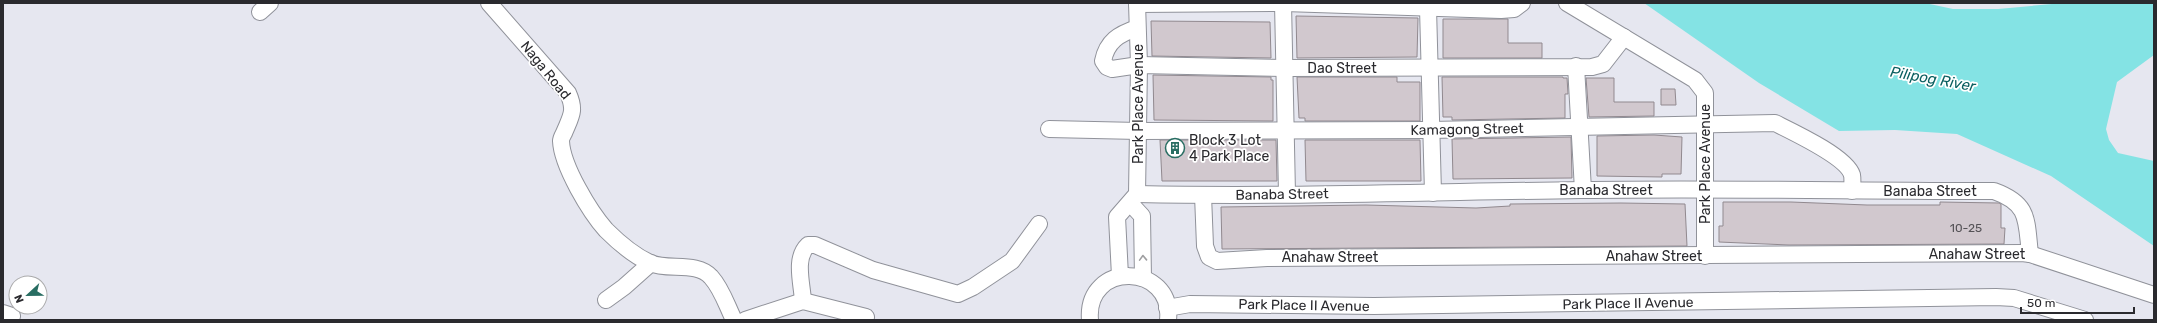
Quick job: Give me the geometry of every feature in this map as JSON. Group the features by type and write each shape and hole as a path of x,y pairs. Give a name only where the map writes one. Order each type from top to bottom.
{"street":[{"name":"Naga Road","path":"489,3 568,93 573,103 573,112 561,140 562,149 576,183 593,212 606,230 632,252 651,263 696,269 710,276 720,290 734,320"},
{"path":"1137,3 1279,3"},
{"name":"Park Place Avenue","path":"1134,198 1139,131 1137,3"},
{"path":"1287,194 1284,3 1428,8 1514,9 1522,3"},
{"name":"Park Place Avenue","path":"1567,3 1695,80 1705,92 1705,256"},
{"path":"1428,8 1432,194"},
{"name":"Dao Street","path":"1137,28 1121,33 1115,38 1104,54 1103,61 1107,67 1112,69 1139,65 1285,68 1592,67 1603,64 1624,37"},
{"path":"1576,66 1583,190"},
{"name":"Kamagong Street","path":"1048,129 1139,131 1431,130 1775,123 1818,145 1847,166 1852,176 1852,191"},
{"name":"Banaba Street","path":"1134,198 1203,195 1432,194 1583,190 1994,191 2011,197 2023,210 2026,220 2030,254"},
{"name":"Anahaw Street","path":"1203,195 1205,246 1209,257 1217,261 1267,258 2030,254 2154,295"},
{"path":"1120,276 1117,217 1134,198 1142,216 1143,278"},
{"path":"803,301 800,258 803,250 808,245 815,245 874,270 958,294 968,291 1012,261 1038,224"},
{"path":"606,300 624,287 651,263"},
{"path":"1090,320 1089,312 1092,300 1098,289 1108,281 1120,276 1132,275 1143,278 1153,284 1161,292 1167,314"},
{"name":"Park Place II Avenue","path":"1167,314 1190,304 1374,306 1996,297 2014,298 2085,320"},
{"path":"745,320 803,301 866,317"}],"water":[{"name":"Pilipog River","path":"1644,3 1925,3 1953,9 1998,9 2063,3 2154,3 2154,55 2117,82 2106,129 2109,140 2118,153 2154,161 2154,246 2051,176 1957,134 1895,130 1839,131 1759,83"}],"building":[{"path":"1296,16 1418,18 1417,57 1297,58"},
{"path":"1443,19 1508,19 1508,43 1542,43 1542,58 1443,58"},
{"path":"1151,21 1270,22 1271,58 1152,56"},
{"path":"1153,75 1271,77 1271,80 1273,80 1273,121 1154,120"},
{"path":"1297,77 1397,77 1397,82 1420,82 1420,121 1305,121 1305,118 1299,118"},
{"path":"1442,77 1567,78 1568,94 1565,94 1565,118 1452,120 1452,117 1443,117"},
{"path":"1586,78 1614,78 1614,102 1654,102 1654,116 1589,117"},
{"path":"1661,89 1675,89 1676,105 1661,105"},
{"path":"1654,135 1682,137 1681,174 1662,174 1662,177 1597,176 1597,136"},
{"path":"1571,137 1572,178 1453,179 1452,139"},
{"path":"1160,140 1276,140 1277,181 1162,181"},
{"path":"1305,140 1420,140 1421,181 1306,181"},
{"path":"1723,202 1791,202 1867,205 1940,205 1940,202 1999,203 2001,204 2001,228 2005,228 2004,244 1789,245 1719,242 1719,226 1723,226"},
{"path":"1510,204 1685,204 1687,246 1222,249 1221,207 1366,205 1476,208 1510,206"}],"place":[{"name":"Block 3 Lot 4 Park Place","path":"1175,148"}]}
